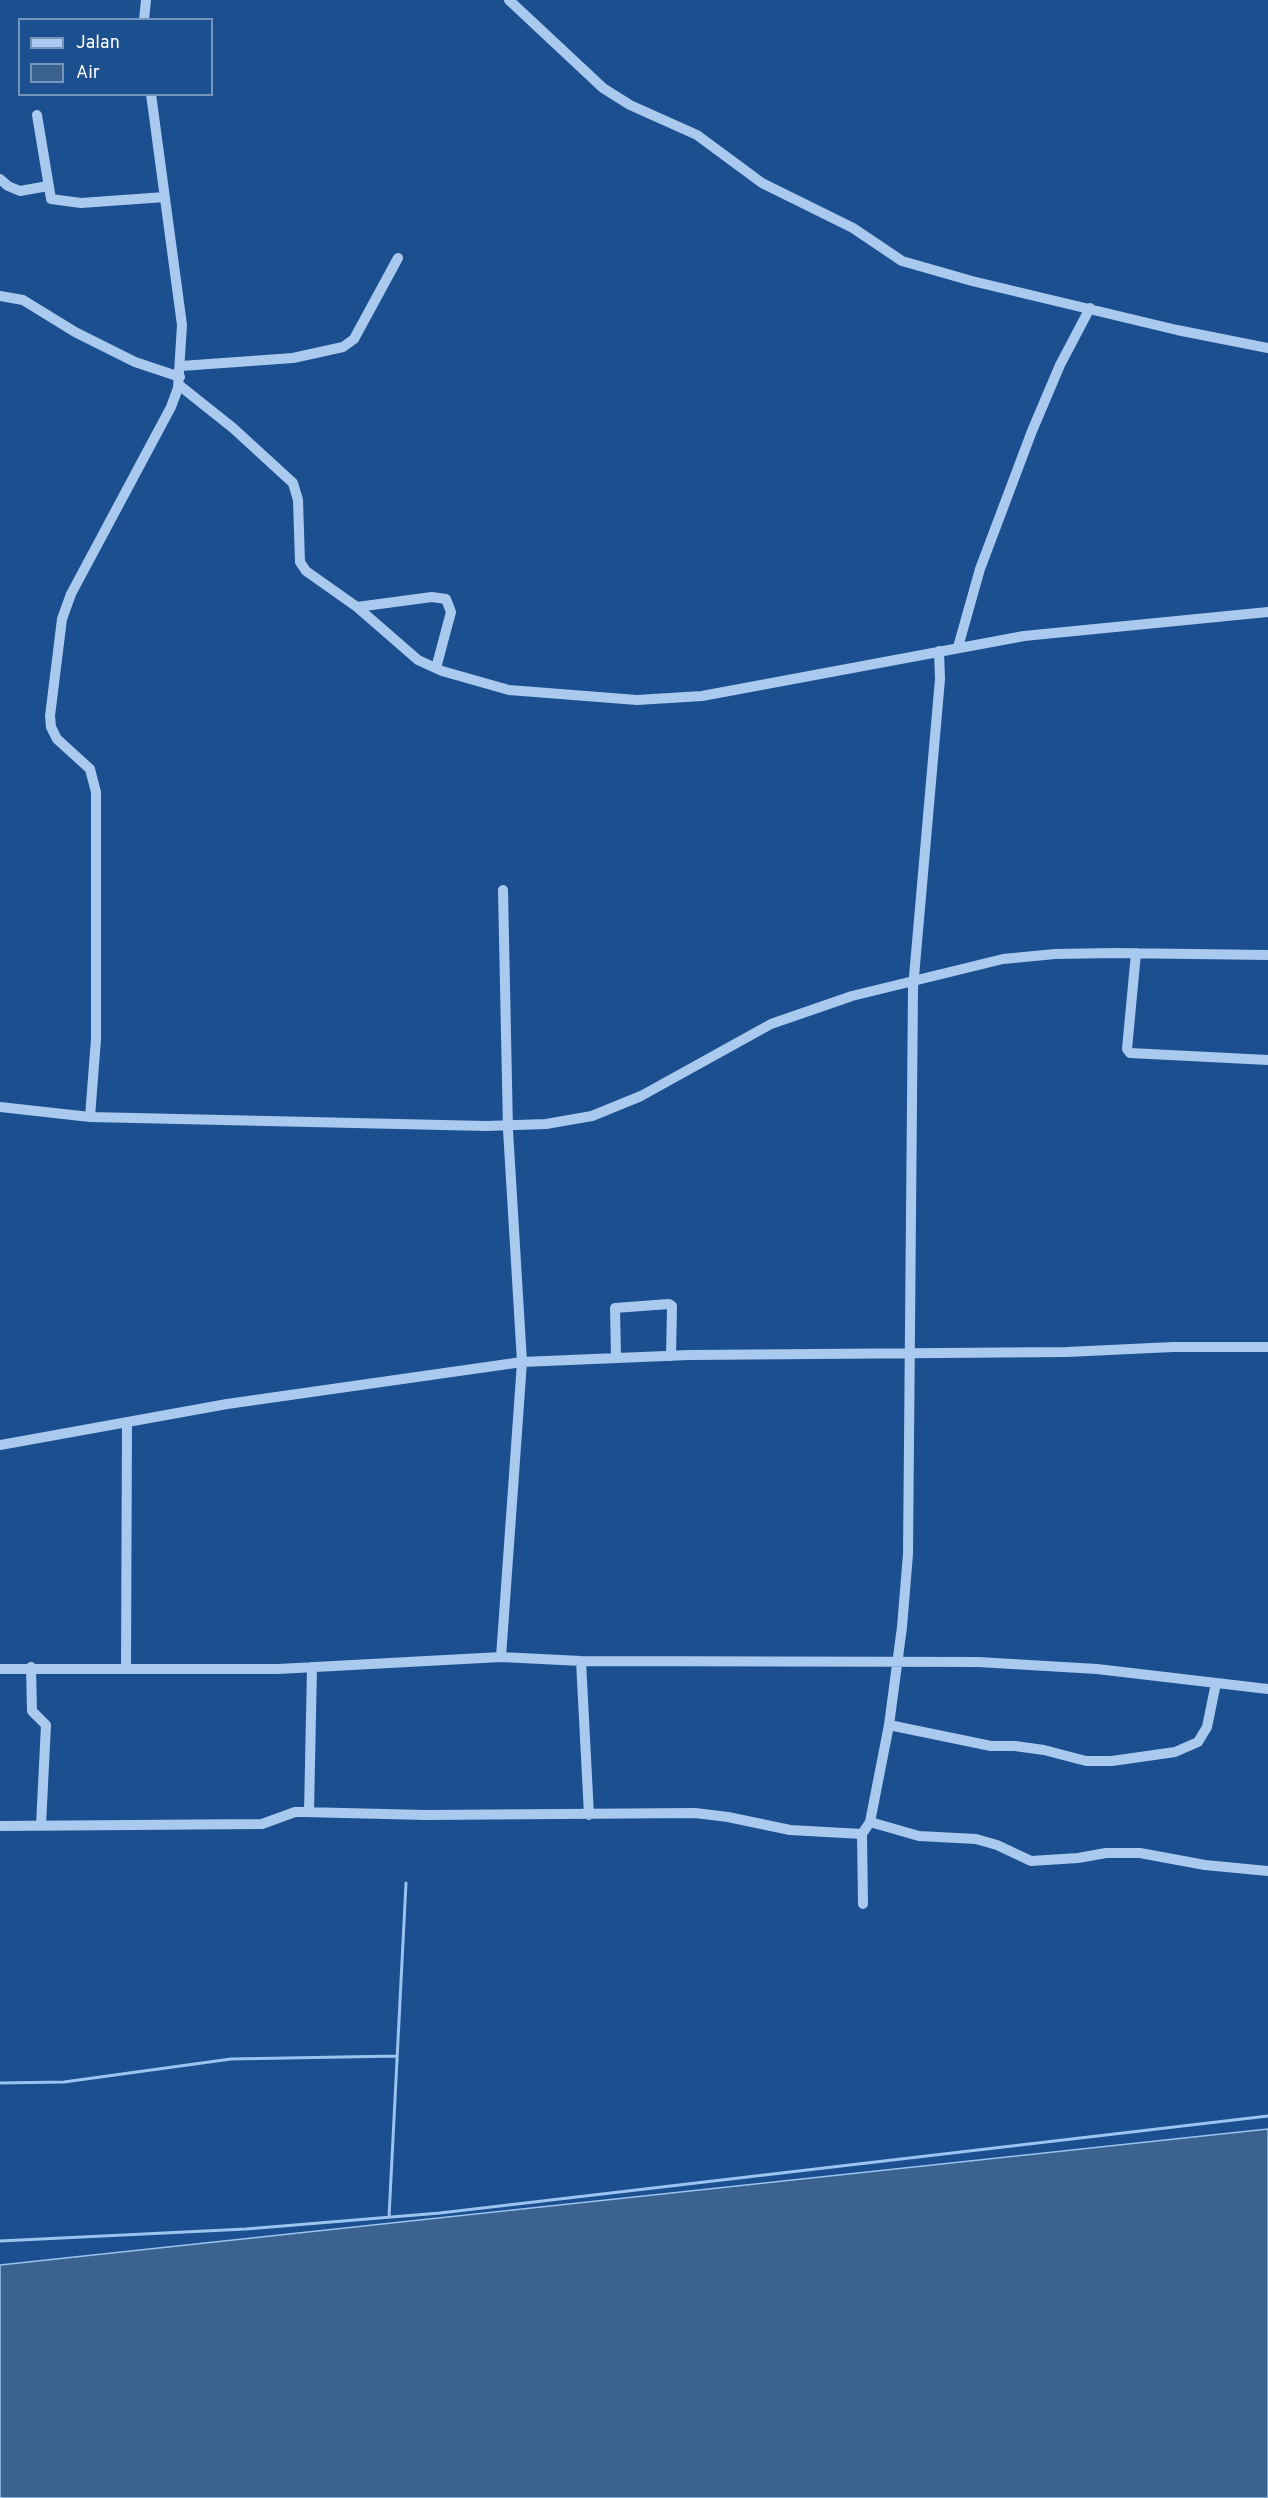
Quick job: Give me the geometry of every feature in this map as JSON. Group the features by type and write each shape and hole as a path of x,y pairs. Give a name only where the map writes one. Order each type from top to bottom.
{"street":[{"path":"144,18 146,0"},
{"path":"509,0 603,88 630,105 697,135 762,183 853,228 902,261 972,281 1177,330 1268,348"},
{"path":"90,1117 96,1039 96,792 90,769 57,739 51,727 51,696 64,612 71,594 171,407 180,376 182,325 151,96"},
{"path":"37,115 50,196 58,202 165,197"},
{"path":"0,179 8,186 20,190 48,186"},
{"path":"0,296 23,300 75,332 135,362 180,376 293,358 343,347 354,339 398,258"},
{"path":"958,647 980,568 1032,431 1060,365 1090,308"},
{"path":"180,376 293,483 298,500 301,565 357,607 408,653 436,668 509,690 622,700 663,700 702,696 1024,636 1268,612"},
{"path":"357,607 432,597 446,599 451,612 436,668"},
{"path":"863,1904 862,1834 870,1822 889,1725 898,1662 908,1554 913,981 940,679 939,651"},
{"path":"501,1657 522,1362 508,1127 503,890"},
{"path":"0,1107 90,1117 508,1127 546,1124 592,1116 614,1108 672,1081 771,1024 852,996 1003,959 1055,954 1136,952 1268,956"},
{"path":"1136,952 1127,1049 1130,1053 1268,1060"},
{"path":"616,1357 615,1308 669,1304 672,1306 671,1356"},
{"path":"0,1445 261,1399 522,1362 616,1357 1067,1352 1173,1347 1268,1347"},
{"path":"126,1668 127,1423"},
{"path":"0,1669 31,1667 312,1667 501,1657 581,1661 1038,1664 1268,1689"},
{"path":"581,1661 589,1815"},
{"path":"31,1667 32,1711 46,1725 41,1825"},
{"path":"309,1812 312,1667"},
{"path":"889,1725 990,1746 1015,1746 1044,1750 1086,1761 1112,1761 1174,1752 1198,1742 1207,1727 1216,1683"},
{"path":"0,1826 262,1824 295,1812 589,1815 696,1813 790,1830 862,1834"},
{"path":"870,1822 920,1836 976,1839 997,1845 1031,1861 1078,1858 1106,1853 1140,1853 1205,1865 1268,1871"}],"water":[{"path":"1268,2129 1268,2498 0,2498 0,2265"}],"waterway":[{"path":"389,2217 406,1883"},
{"path":"0,2083 64,2082 231,2059 397,2056"},
{"path":"0,2241 246,2229 440,2213 1268,2116"}]}
